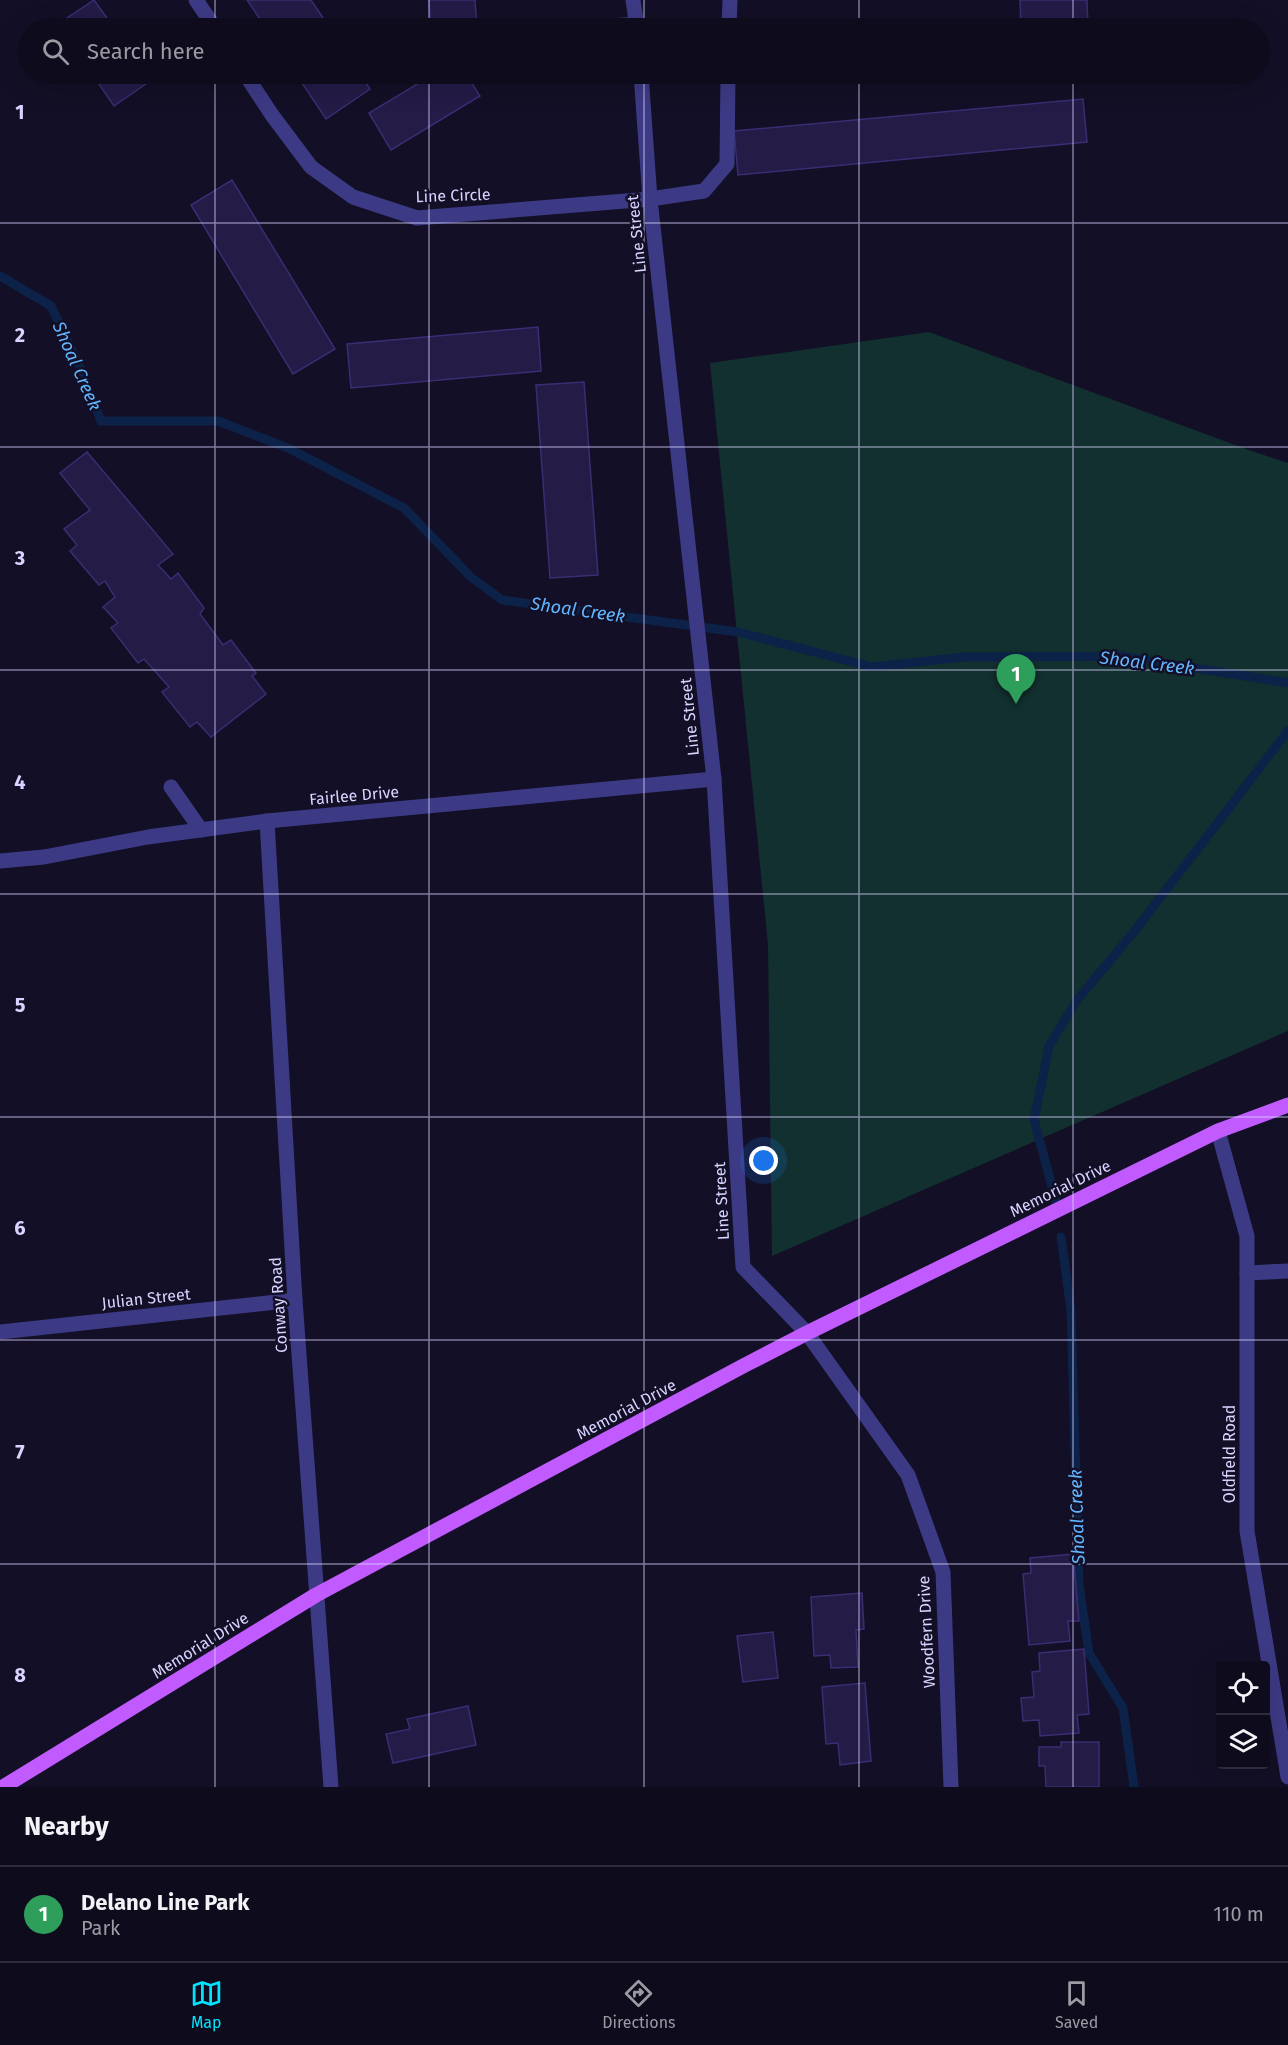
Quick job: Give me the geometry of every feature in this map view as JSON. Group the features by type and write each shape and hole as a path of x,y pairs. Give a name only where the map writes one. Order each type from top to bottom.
{"main road":[{"name":"Memorial Drive","path":"3,1787 316,1594 807,1333 1218,1131 1288,1105"}],"street":[{"path":"196,0 208,18"},
{"path":"633,0 636,18"},
{"path":"729,18 730,0"},
{"name":"Line Circle","path":"252,84 311,166 353,197 417,218 650,199 704,191 727,164 728,84"},
{"name":"Line Street","path":"642,84 650,199 714,779 743,1267 807,1333"},
{"name":"Fairlee Drive","path":"0,861 44,857 147,837 267,821 714,779"},
{"path":"171,787 201,830"},
{"name":"Conway Road","path":"267,821 296,1300 331,1787"},
{"name":"Oldfield Road","path":"1218,1131 1247,1236 1247,1530 1288,1778"},
{"path":"1247,1273 1288,1271"},
{"name":"Julian Street","path":"0,1332 296,1300"},
{"name":"Woodfern Drive","path":"807,1333 908,1475 943,1572 951,1787"}],"green space":[{"path":"929,332 1288,463 1288,1031 772,1256 768,945 710,363"}],"building":[{"path":"94,0 107,18 67,18"},
{"path":"247,0 311,0 323,18 259,18"},
{"path":"429,0 475,0 476,18 430,18"},
{"path":"1020,0 1087,0 1088,18 1021,18"},
{"path":"99,84 146,84 114,106"},
{"path":"303,84 367,84 370,89 326,119"},
{"path":"417,84 472,84 480,96 391,150 369,113"},
{"path":"1083,99 1087,142 738,175 734,131"},
{"path":"232,180 335,349 293,374 191,205"},
{"path":"538,327 541,371 351,388 347,344"},
{"path":"584,382 598,575 550,578 536,385"},
{"path":"87,452 173,554 158,565 171,579 178,573 204,608 200,614 223,645 231,640 256,673 252,676 266,694 211,737 197,722 190,727 162,692 169,687 144,659 138,663 111,628 118,623 103,607 115,597 105,581 99,585 70,551 77,545 64,529 90,510 60,473"},
{"path":"1073,1554 1079,1621 1068,1621 1070,1641 1029,1645 1023,1574 1031,1573 1030,1558"},
{"path":"862,1593 864,1629 856,1630 858,1667 831,1668 830,1655 814,1656 811,1597"},
{"path":"773,1632 778,1678 743,1682 737,1636"},
{"path":"1084,1649 1089,1714 1077,1715 1079,1733 1040,1736 1039,1720 1023,1721 1021,1698 1034,1697 1032,1672 1040,1671 1039,1653"},
{"path":"865,1683 871,1761 840,1765 838,1743 826,1744 822,1687"},
{"path":"468,1706 476,1745 393,1763 386,1734 410,1729 407,1719"},
{"path":"1061,1742 1099,1742 1099,1787 1046,1787 1045,1766 1039,1766 1039,1747 1061,1747"}],"waterway":[{"name":"Shoal Creek","path":"0,276 51,306 79,365 101,421 218,421 288,448 404,508 471,577 502,600 738,632 872,667 964,657 1120,656 1288,683"},
{"name":"Shoal Creek","path":"1057,1205 1034,1120 1049,1046 1077,1000 1133,933 1288,731"},
{"name":"Shoal Creek","path":"1061,1237 1071,1310 1079,1585 1089,1653 1123,1708 1134,1787"}],"place":[{"name":"Delano Line Park","path":"1016,704"}]}
